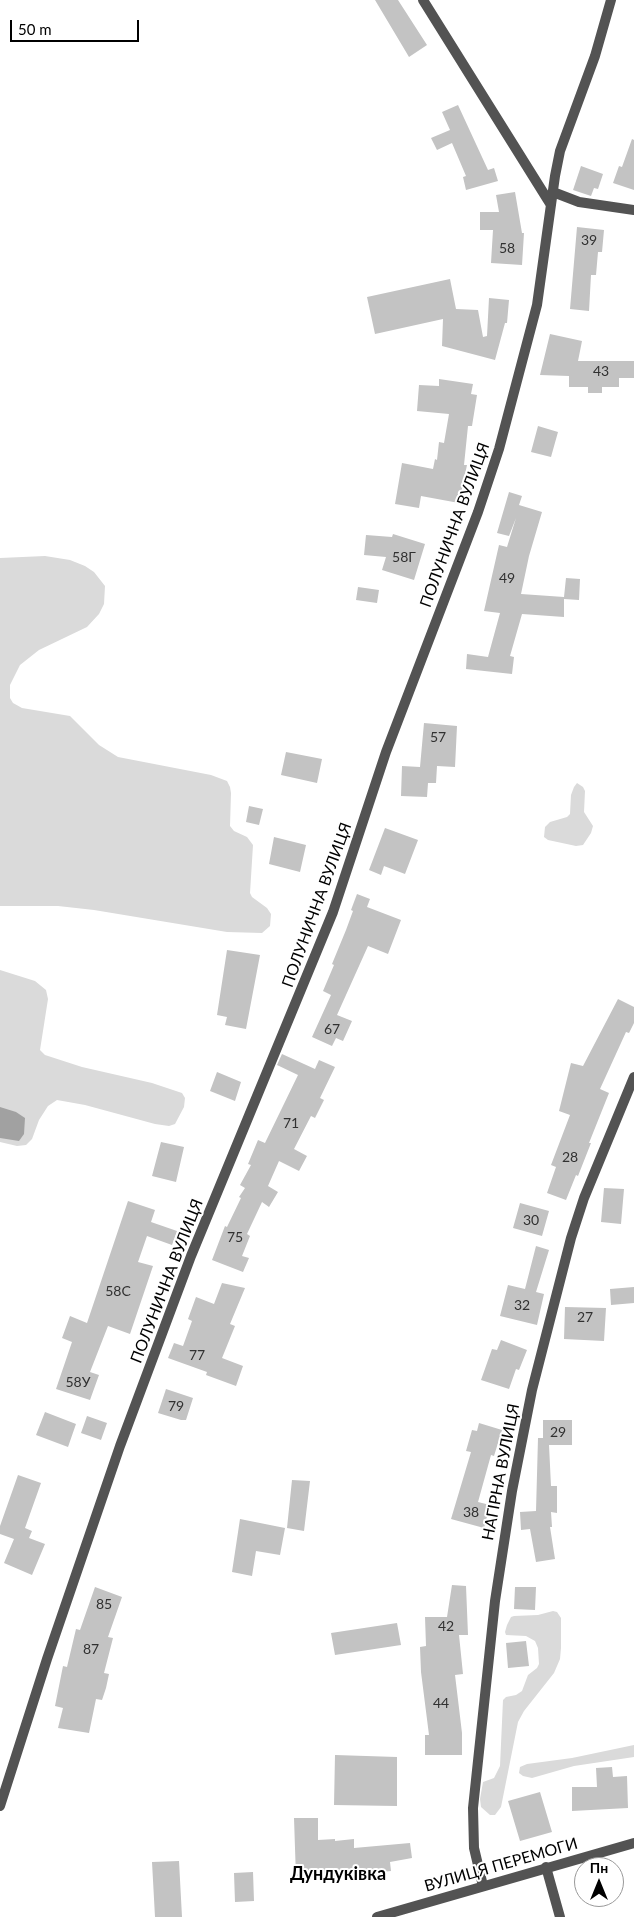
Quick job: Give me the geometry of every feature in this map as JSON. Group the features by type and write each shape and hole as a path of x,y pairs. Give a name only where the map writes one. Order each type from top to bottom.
{"street":[{"path":"423,0 551,205"},
{"name":"ПОЛУНИЧНА ВУЛИЦЯ","path":"0,1806 47,1660 120,1446 192,1256 335,906 386,752 478,512 501,440 537,305 560,151 595,56 611,0"},
{"path":"553,192 579,202 634,210"},
{"name":"НАГІРНА ВУЛИЦЯ","path":"483,1886 474,1848 473,1808 495,1601 512,1490 532,1390 573,1232 604,1149 634,1078"},
{"name":"ВУЛИЦЯ ПЕРЕМОГИ","path":"378,1917 634,1843"},
{"path":"546,1867 560,1917"}],"shaded area":[{"path":"45,556 70,560 94,572 105,586 104,604 99,614 87,627 39,650 20,665 10,685 10,698 13,703 22,708 70,716 99,745 118,757 211,775 227,781 231,793 230,826 234,831 247,837 253,845 250,893 271,914 270,926 262,933 227,932 94,910 58,906 0,906 0,558"},
{"path":"577,783 585,791 584,812 593,826 591,833 583,845 576,846 548,840 544,837 545,827 550,822 567,817 570,814 571,795"},
{"path":"0,970 35,981 46,990 48,999 40,1050 45,1055 82,1067 152,1083 182,1093 185,1098 184,1107 175,1124 169,1126 155,1124 85,1105 57,1100 48,1106 39,1120 32,1139 26,1145 17,1146 0,1142"},
{"path":"0,1107 16,1112 25,1118 24,1134 19,1141 0,1138"},
{"path":"553,1611 557,1612 561,1618 560,1659 554,1673 524,1711 518,1722 501,1807 495,1815 490,1815 481,1807 480,1799 483,1782 494,1778 500,1766 503,1700 522,1691 528,1675 539,1664 538,1648 535,1641 526,1636 506,1635 507,1625 511,1617 514,1616 538,1615"},
{"path":"634,1745 634,1757 574,1766 532,1778 519,1773 520,1767 527,1764 572,1758"}],"building":[{"path":"375,0 398,0 427,45 409,57"},
{"path":"458,105 488,170 494,168 498,181 466,190 463,177 466,176 452,143 437,150 431,138 450,130 442,112"},
{"path":"632,139 634,140 634,190 613,183 619,166 622,167"},
{"path":"581,166 603,174 598,189 594,188 591,196 573,190"},
{"path":"515,192 522,233 524,233 522,265 491,263 493,230 480,230 480,212 499,212 496,195"},
{"path":"577,227 604,230 602,252 598,252 596,275 591,275 589,311 570,309"},
{"path":"450,279 456,309 478,310 483,337 487,336 489,298 509,300 507,323 505,323 495,360 442,346 443,319 375,334 367,297"},
{"path":"550,334 582,341 578,361 634,361 634,378 619,378 619,387 602,387 602,393 588,393 588,387 569,387 569,376 540,375"},
{"path":"439,379 473,384 471,394 477,395 472,426 468,426 464,465 467,465 459,503 421,496 419,508 395,504 402,463 433,469 435,459 437,460 439,442 444,443 449,414 417,411 419,385 439,386"},
{"path":"538,426 558,432 551,457 531,452"},
{"path":"509,492 522,496 519,505 542,512 529,556 521,594 564,597 566,578 580,579 579,600 564,599 564,617 522,614 510,656 514,657 512,674 466,669 467,654 488,657 500,613 484,611 499,545 507,547 516,518 509,536 497,533"},
{"path":"393,534 425,544 414,580 382,570 386,557 364,555 366,535 392,537"},
{"path":"358,587 379,590 377,603 356,600"},
{"path":"424,723 457,726 455,767 437,766 436,783 428,783 427,797 401,796 402,766 420,767"},
{"path":"286,752 322,759 317,783 281,775"},
{"path":"249,806 263,809 259,825 246,822"},
{"path":"385,828 418,840 405,874 384,866 381,875 369,870"},
{"path":"274,837 306,845 300,872 269,864"},
{"path":"357,894 370,899 367,907 401,920 388,954 368,946 337,1015 352,1021 343,1041 336,1038 332,1046 312,1037 331,995 323,991 353,911 351,910"},
{"path":"227,950 260,955 246,1029 225,1025 227,1017 217,1015"},
{"path":"618,999 634,1007 634,1023 629,1033 626,1032 600,1089 609,1093 578,1176 576,1175 566,1200 547,1193 556,1167 551,1165 570,1115 559,1111 571,1063 583,1066"},
{"path":"282,1054 315,1069 319,1060 335,1067 320,1098 324,1100 315,1118 311,1116 294,1149 307,1156 299,1171 279,1161 268,1186 278,1192 269,1207 262,1202 247,1234 250,1236 242,1256 249,1258 243,1272 212,1260 225,1226 227,1227 241,1198 239,1197 245,1188 240,1185 251,1165 248,1164 258,1140 265,1143 298,1075 277,1065"},
{"path":"217,1072 241,1082 235,1101 210,1091"},
{"path":"161,1142 184,1147 176,1182 152,1176"},
{"path":"604,1188 624,1189 621,1224 601,1222"},
{"path":"128,1201 155,1210 151,1222 177,1231 172,1245 147,1236 138,1262 153,1266 130,1334 108,1326 90,1372 99,1375 90,1400 56,1389 72,1342 62,1338 70,1316 87,1323"},
{"path":"520,1203 549,1211 542,1236 513,1228"},
{"path":"536,1246 549,1250 536,1292 544,1294 537,1325 500,1316 508,1285 525,1289"},
{"path":"222,1283 245,1288 230,1324 235,1326 222,1358 243,1366 236,1386 206,1375 207,1372 168,1358 174,1343 183,1346 192,1321 188,1319 196,1297 214,1304"},
{"path":"634,1287 634,1303 611,1305 610,1289"},
{"path":"565,1307 606,1308 604,1341 564,1339"},
{"path":"501,1340 527,1350 519,1370 516,1369 509,1389 481,1380 492,1349 497,1350"},
{"path":"166,1389 193,1398 186,1420 158,1413"},
{"path":"45,1412 76,1424 68,1447 36,1435"},
{"path":"87,1416 107,1423 101,1440 81,1433"},
{"path":"543,1420 572,1420 572,1445 549,1445 551,1486 557,1486 557,1513 551,1512 552,1527 550,1527 555,1559 536,1562 530,1529 521,1530 520,1512 536,1511 538,1438 543,1438"},
{"path":"479,1423 502,1430 494,1456 491,1455 478,1502 490,1505 484,1528 451,1519 471,1452 466,1451 472,1430 477,1431"},
{"path":"18,1475 41,1483 25,1528 32,1531 29,1538 45,1544 32,1575 4,1563 14,1539 0,1534 0,1526"},
{"path":"292,1480 310,1481 304,1531 287,1528"},
{"path":"240,1519 285,1528 280,1555 256,1551 252,1576 232,1572"},
{"path":"452,1585 466,1586 468,1635 459,1635 463,1674 455,1675 462,1733 462,1755 425,1755 425,1735 429,1735 421,1672 420,1647 426,1646 425,1617 447,1617"},
{"path":"95,1587 122,1597 108,1637 113,1638 104,1673 109,1674 106,1688 102,1700 96,1699 89,1733 58,1728 63,1708 55,1706 63,1666 67,1667 76,1629 80,1630"},
{"path":"515,1587 536,1587 535,1610 514,1609"},
{"path":"397,1623 401,1645 335,1655 331,1633"},
{"path":"526,1641 529,1666 508,1668 506,1643"},
{"path":"335,1755 397,1757 397,1806 334,1805"},
{"path":"612,1767 613,1777 627,1776 628,1808 572,1811 572,1787 597,1787 596,1768"},
{"path":"540,1792 552,1832 520,1841 508,1801"},
{"path":"294,1818 318,1818 318,1840 354,1839 354,1848 410,1843 412,1858 390,1862 391,1871 335,1877 296,1878"},
{"path":"179,1861 182,1917 155,1917 152,1862"},
{"path":"253,1872 254,1901 235,1902 234,1873"}],"district":[{"name":"Дундуківка","path":"338,1874"}]}
